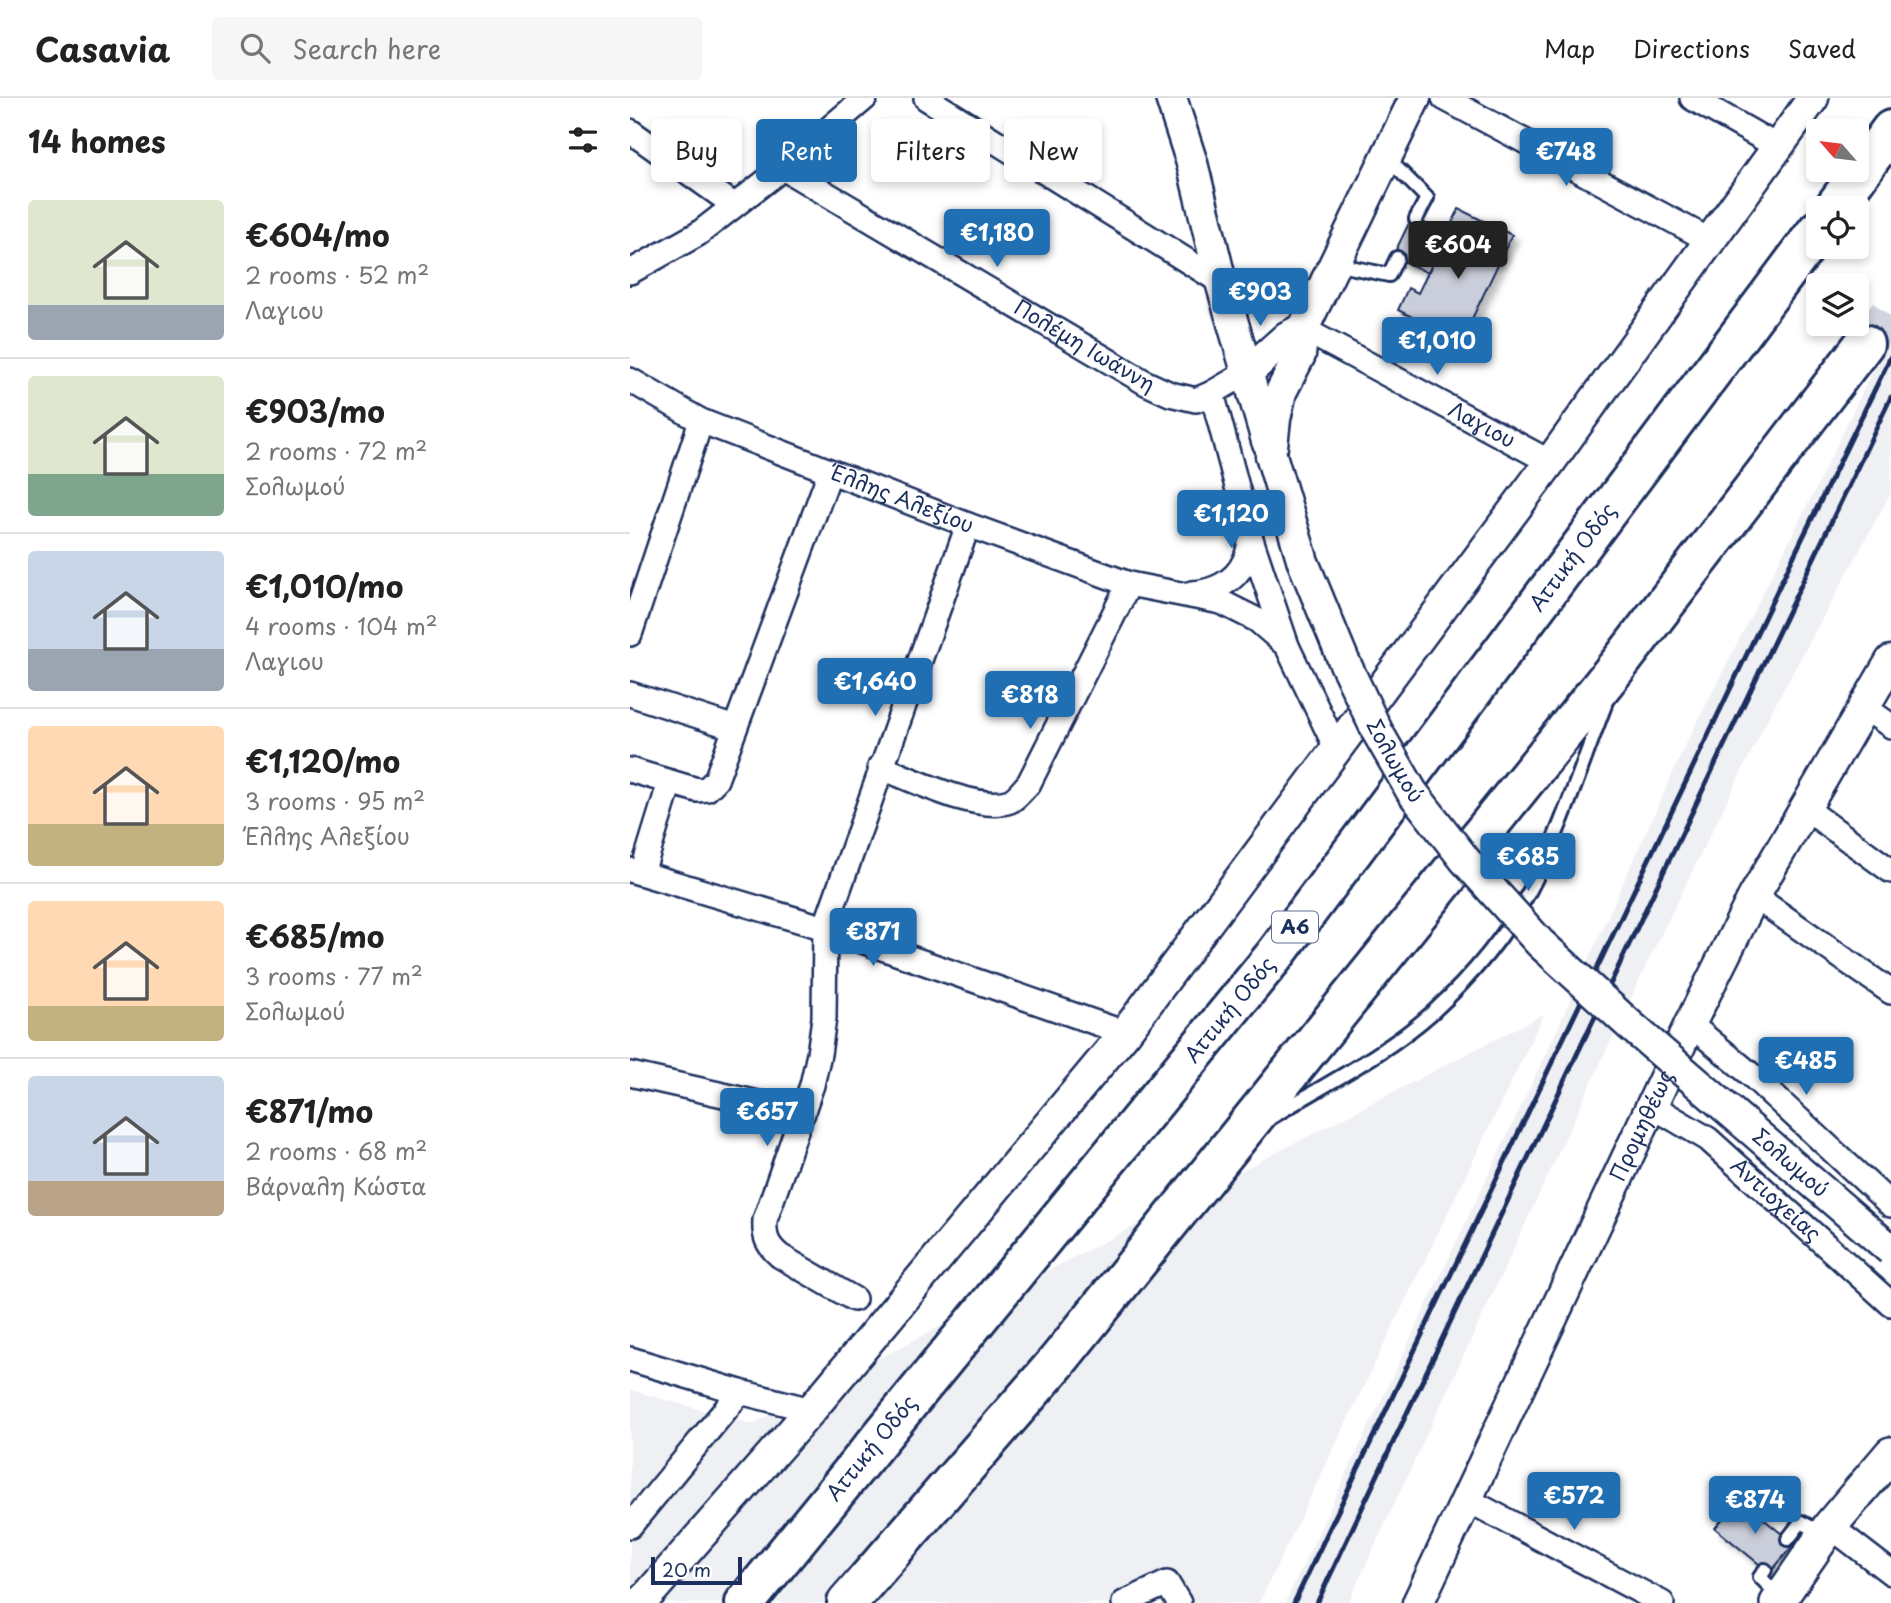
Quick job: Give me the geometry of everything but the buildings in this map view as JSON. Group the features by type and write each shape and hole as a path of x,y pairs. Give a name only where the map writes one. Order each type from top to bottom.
{"highway":[{"path":"1843,196 1891,130"},
{"name":"Αττική Οδός","path":"744,1603 1275,955 1806,246"},
{"path":"847,1603 1056,1363 1623,659 1864,344"}],"main road":[{"path":"1774,1590 1891,1454"}],"street":[{"path":"840,119 865,98"},
{"path":"926,98 1221,282"},
{"name":"Σολωμού","path":"1171,98 1192,163 1221,282 1303,562 1366,709 1412,792 1465,860 1540,943 1620,1017 1891,1250"},
{"path":"1271,455 1281,392 1300,355 1303,329 1415,98"},
{"path":"1444,98 1709,240"},
{"path":"1692,98 1778,147"},
{"path":"641,1603 811,1410 1125,1033 1550,462 1813,98"},
{"path":"630,131 734,205"},
{"path":"630,272 698,234 764,182"},
{"name":"Πολέμη Ιωάννη","path":"808,182 1146,383 1170,394 1196,400 1212,393"},
{"path":"1303,329 1287,337 1248,372 1212,393 1251,539 1287,646 1337,750"},
{"name":"Λαγιου","path":"1303,329 1550,462"},
{"name":"Έλλης Αλεξίου","path":"630,380 701,421 968,525 1129,584 1221,602 1256,621 1287,646"},
{"path":"630,634 638,580 701,421"},
{"path":"630,770 697,790 707,789 716,780 830,472"},
{"path":"854,1299 769,1247 765,1235 765,1220 803,1113 819,1054 824,1018 825,928 968,525"},
{"name":"Έλλης Αλεξίου","path":"1182,593 1206,593 1228,582 1244,562 1251,539"},
{"path":"880,767 959,798 988,804 1012,801 1029,783 1129,584"},
{"name":"Προμηθέως","path":"1418,1603 1651,1106 1754,896 1891,662"},
{"path":"630,694 735,728"},
{"path":"1864,708 1891,726"},
{"path":"670,782 636,872 825,928 1125,1033"},
{"path":"1805,808 1891,871"},
{"path":"1754,896 1891,992"},
{"path":"1690,1024 1749,1073 1889,1199"},
{"path":"630,1074 803,1113"},
{"name":"Αντιοχείας","path":"1651,1106 1708,1139 1891,1304"},
{"path":"630,1359 811,1410"},
{"path":"630,1526 740,1392"},
{"path":"1466,1499 1662,1603"},
{"path":"1827,1530 1891,1573"},
{"path":"1124,1603 1167,1583 1179,1603"}],"lane":[{"path":"1386,157 1427,198 1416,219"},
{"path":"1335,264 1389,275 1397,258"},
{"path":"1236,1139 1398,1039 1431,1013 1484,958 1529,892 1623,659"},
{"path":"1788,1539 1801,1522 1827,1530"}],"shaded area":[{"path":"1891,332 1891,493 1769,716 1650,957 1348,1603 1285,1603 1549,1047 1684,748 1817,486"},
{"path":"1544,1014 1259,1603 630,1603 630,1390 752,1424"}],"tunnel":[{"path":"1864,344 1891,310"}],"railway":[{"path":"1294,1603 1891,356"},
{"path":"1317,1603 1891,397"}]}
